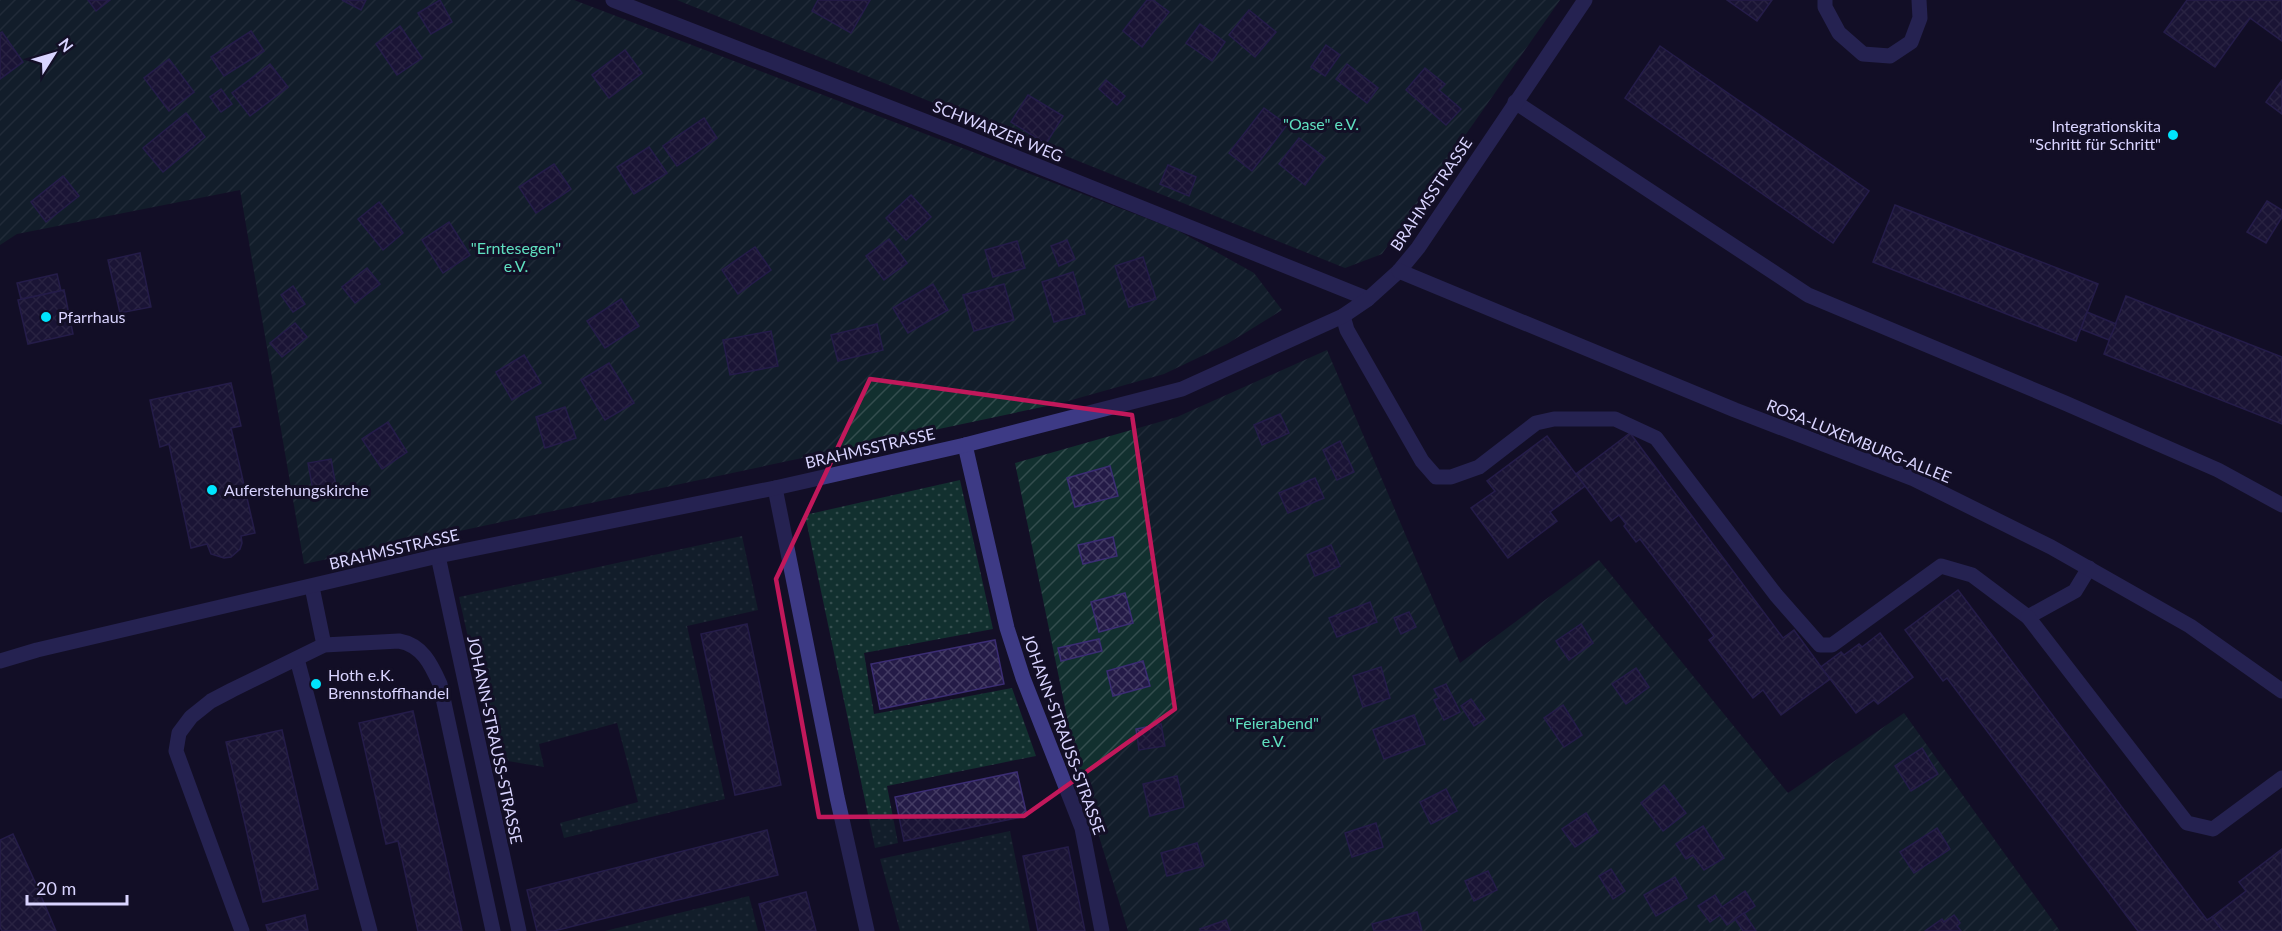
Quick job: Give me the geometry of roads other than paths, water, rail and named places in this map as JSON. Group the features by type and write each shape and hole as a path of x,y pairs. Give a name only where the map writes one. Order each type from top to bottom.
{"street":[{"name":"SCHWARZER WEG","path":"613,0 963,136 1368,299"},
{"name":"BRAHMSSTRASSE","path":"0,661 48,647 438,556 775,488 965,445 1182,389 1343,316 1368,299 1399,271 1418,248 1585,0"},
{"path":"1825,0 1825,7 1839,33 1863,54 1890,56 1911,42 1920,18 1919,0"},
{"path":"1515,102 1808,295 2218,470 2282,505"},
{"name":"ROSA-LUXEMBURG-ALLEE","path":"1399,271 1735,410 1914,479 2051,547 2190,626 2282,691"},
{"path":"1343,316 1347,330 1422,461 1436,477 1451,477 1479,467 1536,423 1554,419 1615,419 1656,438 1776,595 1820,645 1832,645 1941,566 1972,575 2028,617 2187,824 2213,829 2282,778"},
{"name":"JOHANN-STRAUSS-STRASSE","path":"965,445 1007,628 1023,678 1083,828 1102,931"},
{"path":"775,488 839,808 867,931"},
{"name":"JOHANN-STRAUSS-STRASSE","path":"438,556 519,931"},
{"path":"2028,617 2075,591 2089,568"},
{"path":"312,587 324,645"},
{"path":"242,931 176,751 179,733 191,717 211,701 324,645 381,641 411,643 424,654 440,684 493,931"},
{"path":"297,658 370,931"}],"place":[{"name":"Integrationskita \"Schritt für Schritt\"","path":"2173,135"},
{"name":"Pfarrhaus","path":"46,317"},
{"name":"Auferstehungskirche","path":"212,490"},
{"name":"Hoth e.K. Brennstoffhandel","path":"316,684"}],"park label":[{"name":"\"Oase\" e.V.","path":"1321,124"},
{"name":"\"Erntesegen\" e.V.","path":"516,257"},
{"name":"\"Feierabend\" e.V.","path":"1274,732"}]}
